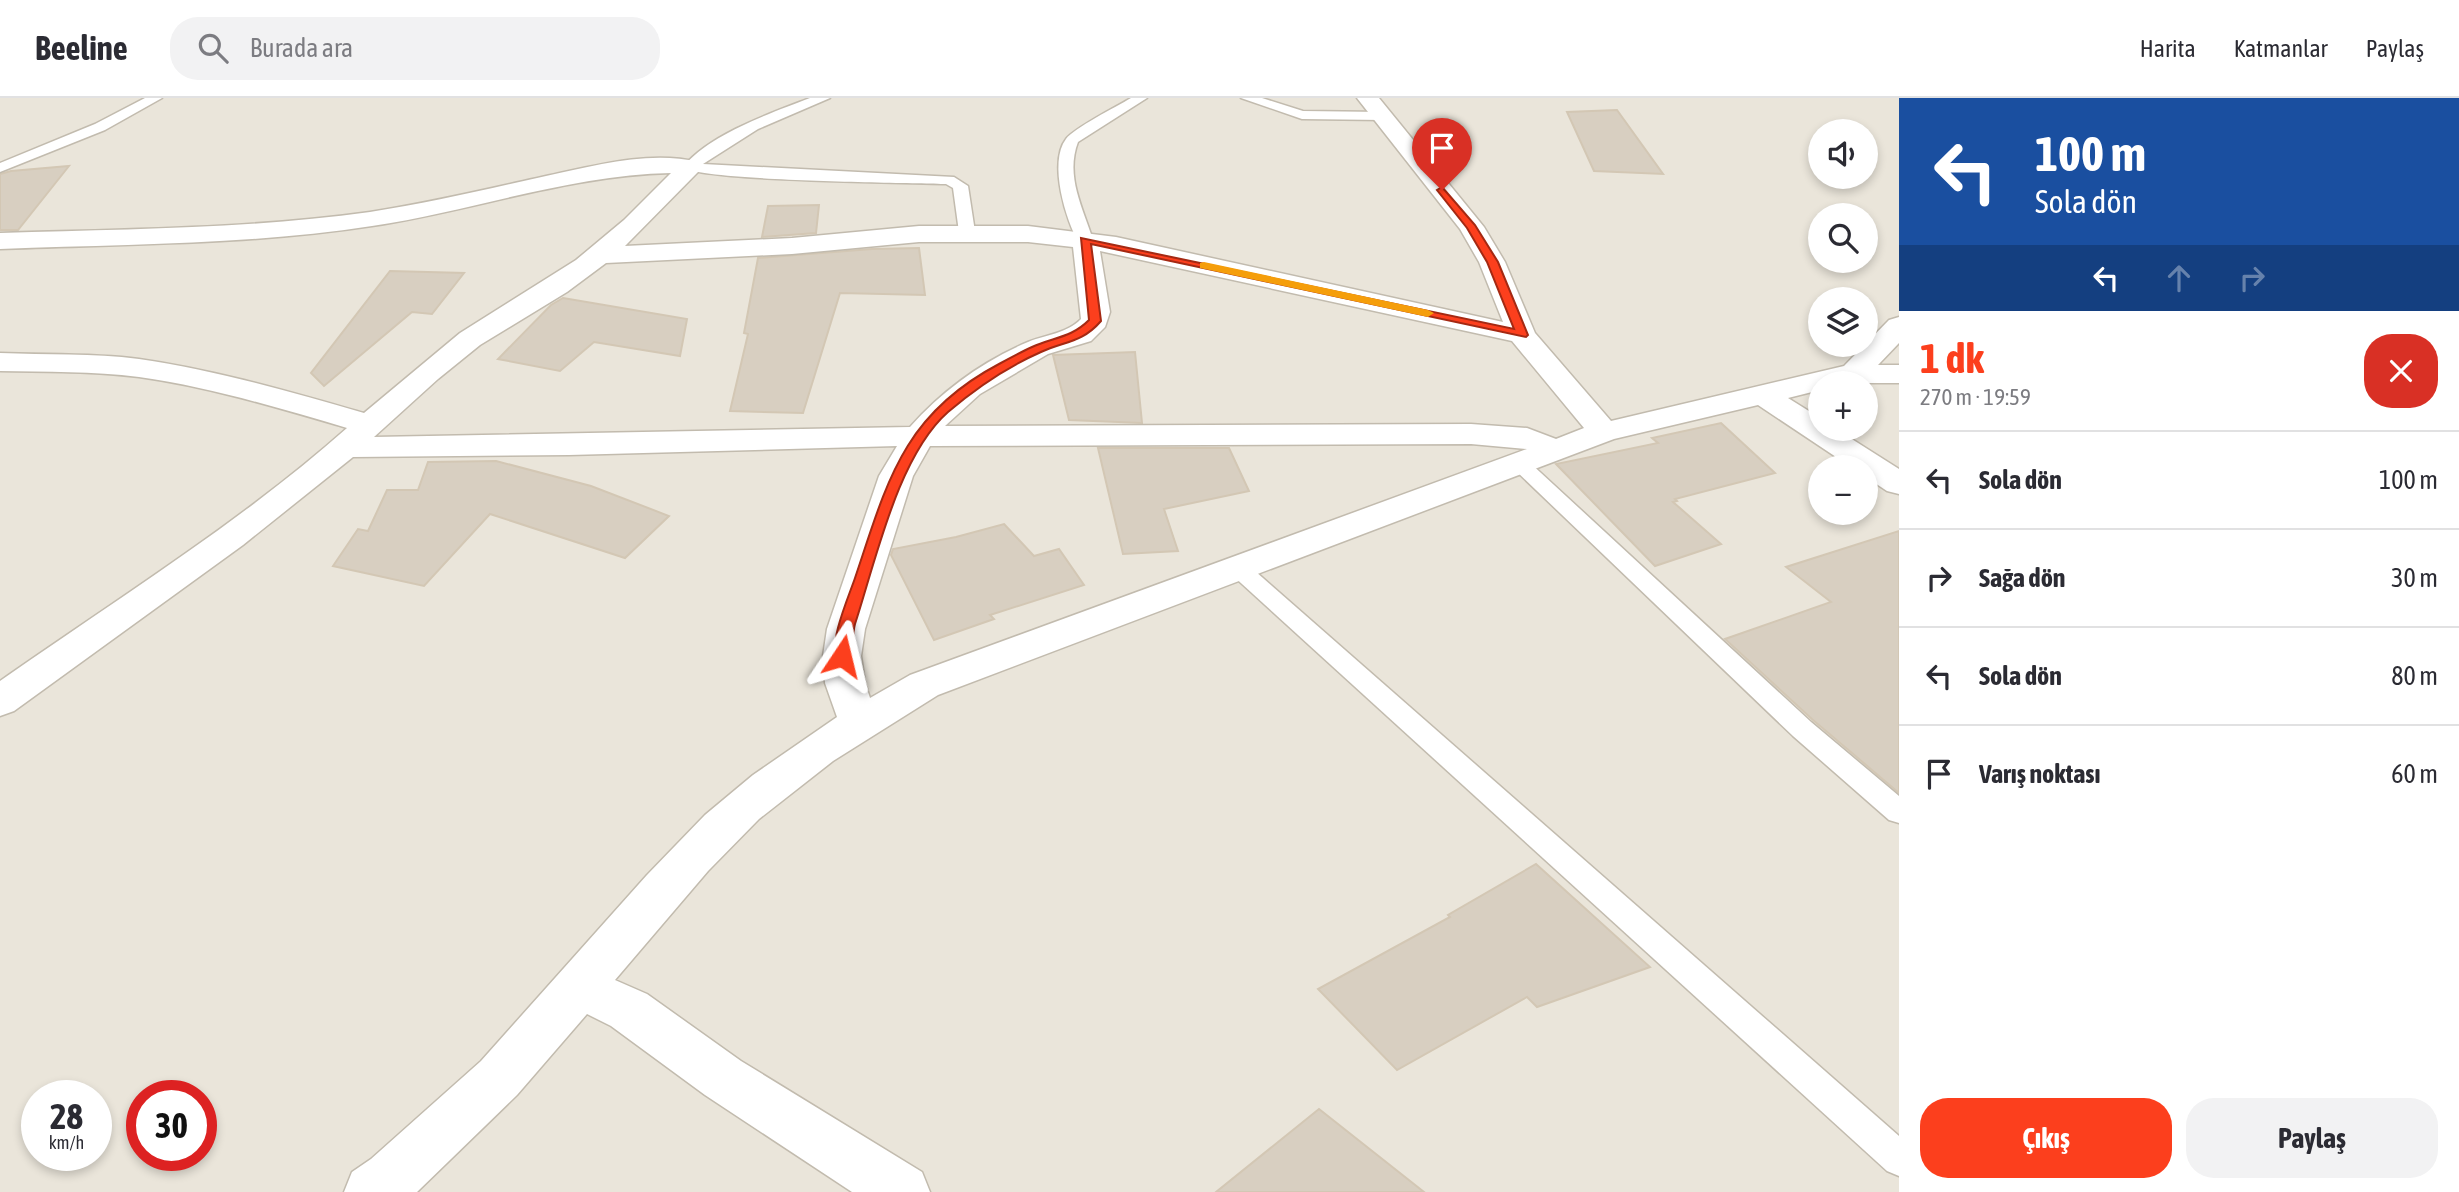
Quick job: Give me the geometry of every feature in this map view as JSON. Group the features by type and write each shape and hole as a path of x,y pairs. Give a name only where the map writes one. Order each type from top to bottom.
{"street":[{"path":"1376,107 1471,227 1492,262 1522,335 1604,432"},
{"path":"0,241 333,224 411,212 616,168 652,165 691,167"},
{"path":"0,701 233,536 308,478 470,339 568,279 622,237 691,167"},
{"path":"599,255 792,246 967,232 1028,234 1085,240 1522,335"},
{"path":"859,722 845,683 842,656 846,629 896,476 919,436 942,410 991,373 1038,348 1071,339 1089,329 1095,321 1096,312 1085,240"},
{"path":"1856,371 1899,326"},
{"path":"0,362 136,368 185,375 273,396 369,424"},
{"path":"1878,374 1899,374"},
{"path":"372,1192 391,1179 498,1079 662,889 722,827 787,771 859,722 924,685 1604,432 1808,384"},
{"path":"1762,394 1899,484"},
{"path":"343,447 919,436 1471,434 1527,438 1538,458"},
{"path":"580,986 629,1010 755,1099 902,1192"}],"lane":[{"path":"0,167 100,127 155,98"},
{"path":"691,167 709,151 743,132 823,98"},
{"path":"1085,240 1066,177 1064,158 1067,149 1072,140 1140,98"},
{"path":"1248,98 1302,115 1376,107"},
{"path":"691,167 729,172 949,180 960,186 967,232"},
{"path":"1538,458 1802,729 1899,812"},
{"path":"1239,569 1899,1159"}],"shaded area":[{"path":"0,98 1899,98 1899,1192 0,1192"}],"building":[{"path":"1617,110 1663,174 1594,171 1567,112"},
{"path":"69,166 18,230 0,230 0,174"},
{"path":"819,205 816,233 762,237 768,206"},
{"path":"919,248 925,295 840,293 803,413 730,411 748,334 744,333 758,258"},
{"path":"390,271 464,273 432,314 412,312 324,386 311,373"},
{"path":"563,298 687,319 680,356 594,342 560,371 498,359 551,305"},
{"path":"1135,352 1142,423 1069,420 1053,355"},
{"path":"1721,423 1775,473 1675,499 1677,501 1673,502 1721,544 1655,566 1556,464 1658,443 1652,438"},
{"path":"1098,448 1229,448 1249,491 1164,509 1178,551 1123,554"},
{"path":"496,461 591,486 669,516 625,558 490,514 424,586 333,566 358,529 368,531 387,490 418,490 428,462"},
{"path":"1004,524 1034,556 1059,549 1084,585 990,615 994,619 934,640 891,555 893,549 956,537"},
{"path":"1899,531 1899,793 1813,720 1725,639 1831,602 1786,567"},
{"path":"1536,864 1650,967 1537,1007 1527,997 1397,1070 1318,989 1450,917 1448,915"},
{"path":"1319,1109 1424,1192 1216,1192"}],"slow traffic":[{"path":"1204,266 1428,313"}],"route":[{"path":"842,656 846,629 896,476 919,436 942,410 991,373 1038,348 1081,335 1095,321 1085,240 1522,335 1492,262 1471,227 1442,190"}]}
